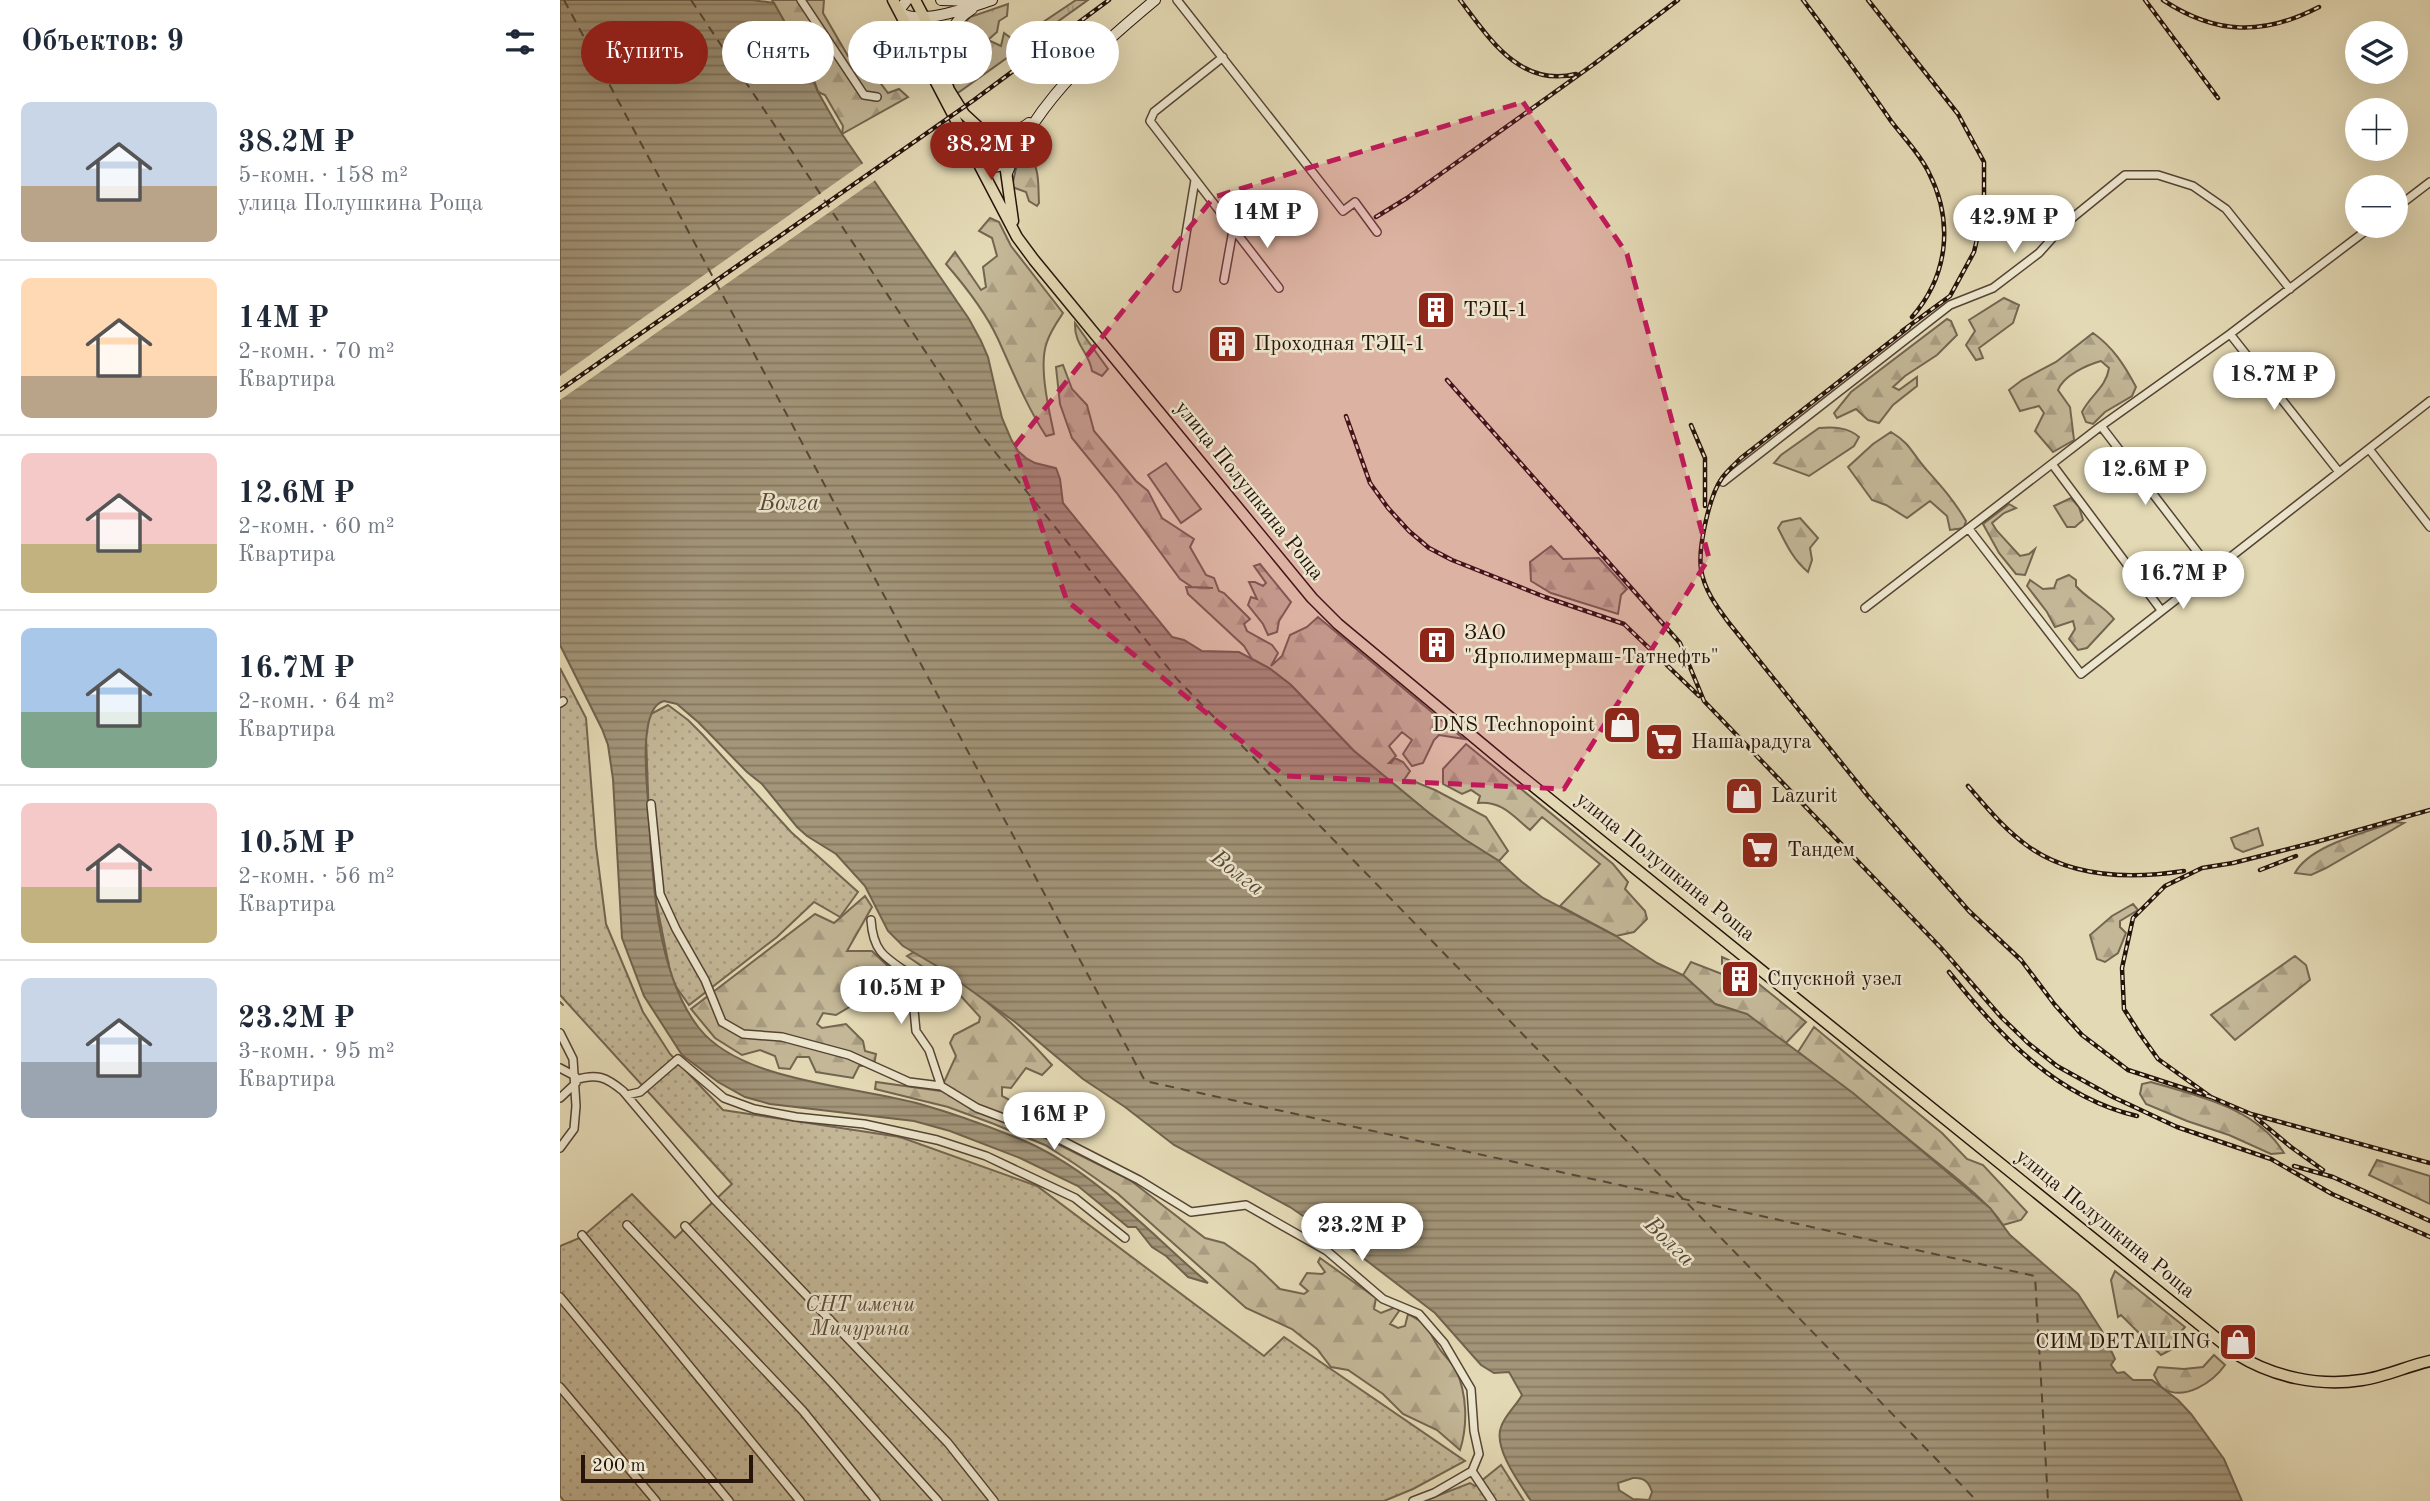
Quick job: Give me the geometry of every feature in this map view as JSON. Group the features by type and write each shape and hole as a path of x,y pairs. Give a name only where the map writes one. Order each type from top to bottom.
{"main road":[{"name":"улица Полушкина Роща","path":"893,0 1017,237 1311,598 1338,624 1506,764 2219,1341 2256,1365 2280,1374 2322,1382 2363,1380 2430,1362"},
{"path":"915,0 924,21"},
{"path":"948,84 964,114 990,138 1000,151 1007,168"},
{"name":"улица Полушкина Роща","path":"1007,168 1011,214 1017,237"}],"street":[{"path":"801,0 864,95 877,97"},
{"path":"907,0 901,13 906,17 923,17 988,1"},
{"path":"941,0 988,1"},
{"name":"улица Полушкина Роща","path":"1007,168 1040,113 1075,71 1155,0"},
{"path":"1177,0 1343,211 1355,202 1377,232"},
{"path":"959,21 966,13 988,1"},
{"path":"1223,57 1154,112 1150,121 1279,288"},
{"name":"улица Полушкина Роща","path":"990,138 1024,127 1040,113"},
{"path":"990,138 980,151 980,162 988,166 1007,168"},
{"path":"1723,482 1950,305 1993,288 2003,281 2039,253 2066,223 2125,175 2158,176 2193,186 2225,209 2290,289"},
{"path":"1177,288 1195,180"},
{"path":"2408,199 2430,182"},
{"path":"1224,280 1233,230"},
{"path":"1866,608 2101,426 2231,334 2356,238"},
{"path":"2231,334 2339,472"},
{"path":"1969,529 2081,674 2430,402"},
{"path":"2101,426 2212,571"},
{"path":"2369,449 2430,527"},
{"path":"2052,464 2161,610"},
{"path":"651,804 660,894 705,980 722,1022 743,1034 782,1037 849,1055 900,1079 941,1086 977,1108 1057,1138 1139,1180 1191,1212 1246,1205 1327,1251 1383,1299 1419,1314 1444,1343 1471,1389 1474,1431 1479,1454 1472,1471 1434,1493 1413,1501"},
{"path":"870,920 872,939 884,957 908,973 916,1031 929,1050 941,1086"},
{"path":"560,1033 573,1059 575,1079 573,1129 560,1148"},
{"path":"627,1095 640,1092 678,1059 724,1098 754,1109 876,1127 937,1140 986,1156 1075,1198 1125,1238"},
{"path":"560,1068 575,1079"},
{"path":"560,1098 575,1079 593,1075 614,1084 627,1095 714,1199 948,1443 994,1501"},
{"path":"627,1225 803,1411 876,1501"},
{"path":"685,1226 938,1501"},
{"path":"582,1235 800,1501"},
{"path":"560,1297 729,1501"},
{"path":"560,1387 656,1501"},
{"path":"1472,1471 1492,1501"}],"highlighted area":[{"path":"1523,102 1627,254 1709,558 1564,789 1285,776 1067,601 1014,447 1214,197"}],"green space":[{"path":"772,0 824,0 823,13 828,21 784,21"},
{"path":"1076,0 1088,0 1059,21 1045,21"},
{"path":"1008,4 1007,16 999,21 997,32 992,36 992,21 966,21 970,17"},
{"path":"834,32 848,56 848,84 881,84 888,93 899,89 908,97 842,134 843,126 825,95 818,92 815,84 834,84"},
{"path":"1004,33 1006,59 992,69 992,42 1001,46"},
{"path":"949,84 970,84 955,95"},
{"path":"1024,157 1030,157 1037,172 1037,206 1029,201 1026,192 1012,187 1017,163"},
{"path":"990,218 999,222 1011,246 1063,313 1048,338 1044,363 1045,388 1054,434 1046,436 987,319 946,264 955,252 981,290 986,287 983,267 997,256 992,238 979,231"},
{"path":"2004,298 2019,305 2013,323 1979,348 1983,358 1976,360 1966,345 1975,331 1969,320"},
{"path":"1947,319 1951,321 1957,335 1937,355 1893,387 1899,390 1917,377 1917,386 1893,405 1879,423 1868,420 1856,409 1837,418 1834,413 1851,392"},
{"path":"1075,323 1108,369 1102,376 1092,371 1079,343"},
{"path":"2093,333 2118,357 2136,387 2132,396 2105,412 2093,424 2086,422 2082,412 2102,386 2109,368 2101,361 2071,375 2058,390 2070,407 2074,440 2053,452 2035,431 2044,413 2039,406 2020,411 2009,390 2056,362"},
{"path":"1063,365 1072,389 1087,405 1094,431 1136,481 1148,491 1162,518 1194,539 1190,547 1206,575 1214,578 1219,591 1250,619 1244,624 1247,631 1272,645 1278,653 1271,666 1282,656 1290,635 1307,627 1318,617 1464,739 1439,735 1423,763 1412,766 1403,754 1412,740 1402,732 1389,746 1396,756 1389,763 1395,758 1403,762 1410,771 1404,780 1435,790 1486,817 1508,851 1499,861 1429,813 1354,751 1291,685 1252,659 1244,646 1188,594 1186,587 1213,588 1192,587 1180,579 1072,438 1060,404 1056,367"},
{"path":"1819,428 1840,428 1859,437 1854,446 1809,476 1774,463 1781,455"},
{"path":"1891,432 1907,444 1952,500 1966,521 1964,528 1950,530 1947,516 1930,501 1907,518 1872,500 1848,467"},
{"path":"1166,463 1201,509 1181,523 1148,475"},
{"path":"2071,498 2079,507 2083,520 2075,527 2067,527 2054,506"},
{"path":"2009,504 2016,508 2004,513 1992,523 2020,556 2035,549 2025,575 2016,574 1999,553 1983,524"},
{"path":"1800,518 1818,538 1810,548 1812,560 1808,572 1794,557 1778,528 1782,522"},
{"path":"1551,546 1563,559 1599,558 1627,589 1621,595 1618,614 1551,593 1531,581 1530,562"},
{"path":"1260,564 1291,602 1279,621 1277,632 1268,635 1248,605 1251,597 1257,599 1249,582 1263,586 1266,583 1254,566"},
{"path":"2069,575 2076,580 2080,591 2114,619 2087,648 2078,650 2069,639 2075,629 2073,621 2055,627 2027,586 2030,580 2043,589 2054,588 2057,580"},
{"name":"СНТ имени Мичурина","path":"560,668 586,718 596,846 606,924 643,1012 670,1054 723,1110 900,1137 1037,1186 1264,1356 1284,1337 1465,1461 1384,1501 564,1501 560,1496 560,1246 582,1237 632,1194 675,1238 732,1184 560,995"},
{"path":"668,705 703,735 791,832 858,892 840,917 814,902 777,937 689,1005 672,981 656,901 649,819 646,736 649,715"},
{"path":"1466,744 1613,864 1628,882 1625,889 1645,911 1647,919 1634,932 1616,936 1560,906 1600,864 1542,817 1530,830 1500,807 1478,803 1480,796 1471,790 1462,794 1443,784 1443,769"},
{"path":"2394,822 2404,823 2311,875 2295,873 2302,863 2325,847"},
{"path":"2258,828 2263,845 2243,852 2235,848 2231,838"},
{"path":"865,896 872,907 847,951 872,951 893,971 906,992 894,1011 880,1011 863,999 836,1015 823,1013 817,1024 822,1028 846,1024 863,1041 865,1051 876,1054 874,1065 859,1066 853,1078 816,1072 809,1057 797,1057 790,1069 779,1068 775,1056 760,1050 742,1055 715,1038 691,1009 815,914 834,923"},
{"path":"2133,904 2138,910 2120,921 2120,927 2126,933 2118,953 2105,962 2097,959 2090,935 2112,916"},
{"path":"914,952 988,1003 1052,1065 1042,1075 1026,1068 1011,1088 1002,1087 1002,1096 1026,1112 1025,1120 1013,1117 1012,1123 1033,1127 1049,1140 1130,1180 1205,1238 1224,1243 1254,1264 1280,1289 1304,1294 1308,1291 1300,1284 1307,1273 1325,1272 1318,1262 1320,1258 1376,1298 1374,1309 1381,1313 1396,1307 1399,1311 1390,1324 1398,1328 1405,1326 1408,1314 1425,1325 1460,1379 1465,1410 1460,1450 1437,1430 1403,1414 1383,1394 1348,1370 1331,1367 1317,1349 1292,1329 1246,1308 1118,1194 1045,1145 948,1107 875,1089 876,1082 940,1091 956,1056 950,1043 954,1035 979,1022 980,1017 960,995 941,984 907,956"},
{"path":"2295,956 2306,965 2310,980 2235,1040 2211,1015"},
{"path":"1722,957 1806,1022 1786,1043 1737,1011 1715,1004 1683,975 1691,962 1727,976 1730,971 1722,964"},
{"path":"1814,1027 1942,1133 1967,1159 1983,1165 2027,1212 2021,1220 2003,1225 1988,1206 1957,1179 1798,1052"},
{"path":"2151,1082 2207,1099 2242,1114 2272,1138 2284,1153 2271,1154 2146,1104 2140,1094 2142,1084"},
{"path":"2377,1160 2430,1176 2430,1204 2369,1175"},
{"path":"2115,1271 2185,1327 2177,1336 2176,1347 2161,1355 2121,1315 2118,1317 2111,1280"},
{"path":"2214,1355 2225,1365 2213,1378 2189,1391 2181,1393 2164,1389 2154,1375 2158,1367 2203,1367"},
{"path":"1501,1465 1524,1501 1424,1501 1470,1483 1475,1486"}],"water":[{"name":"Волга","path":"560,0 752,0 774,3 784,21 722,21 722,84 815,84 842,134 969,319 988,357 1002,418 1018,451 1035,463 1056,468 1063,503 1172,637 1184,640 1202,651 1239,652 1269,668 1291,685 1354,751 1429,813 1499,861 1543,898 1683,975 1715,1004 1747,1014 1853,1093 1990,1208 2010,1235 2078,1294 2102,1331 2115,1359 2111,1365 2117,1373 2124,1372 2133,1380 2152,1380 2178,1400 2224,1459 2242,1501 1531,1501 1509,1466 1501,1445 1501,1427 1522,1395 1509,1372 1494,1373 1481,1365 1435,1313 1354,1251 1290,1207 1174,1145 1083,1079 1015,1022 940,968 903,946 888,931 865,886 836,854 797,827 762,784 698,722 677,704 664,701 655,707 650,718 646,752 655,897 659,926 674,981 699,1028 718,1046 742,1060 771,1071 801,1080 920,1104 992,1128 1043,1150 1069,1165 1118,1202 1208,1283 1188,1277 1152,1247 1136,1227 1128,1227 1078,1186 1020,1158 950,1131 914,1121 770,1104 745,1097 718,1082 682,1055 644,996 622,938 613,779 608,745 560,645","holes":["1633,1478 1643,1479 1652,1492 1649,1500 1633,1499 1619,1490 1618,1483"]}],"pier":[{"path":"865,162 877,179 560,400 560,376"}],"waterway":[{"path":"560,1002 563,1005"}],"ferry route":[{"path":"564,0 1145,1081 2035,1276 2048,1501"},
{"path":"691,0 979,432 1177,679 1977,1501"}],"railway":[{"path":"560,390 974,100 1109,0"},
{"path":"1460,0 1482,30 1522,67 1538,74 1576,74"},
{"path":"1376,217 1407,198 1594,64 1678,0"},
{"path":"1803,0 1921,159 1937,192 1944,229 1940,266 1924,301 1912,317"},
{"path":"1868,0 1958,114 1984,162 1984,209 1974,252 1950,296 1902,331"},
{"path":"2145,0 2218,98"},
{"path":"2163,0 2202,20 2240,28 2278,23 2319,7"},
{"path":"1909,327 1741,458 1724,475 1713,497 1703,536 1701,569 1705,584 1729,623 1868,796 1969,911 2021,960 2082,1035 2128,1070 2211,1097"},
{"path":"1447,380 1680,643 1704,701 1941,948 2001,1017 2028,1043 2057,1066 2113,1097 2177,1127 2271,1159 2332,1194 2430,1237"},
{"path":"1346,416 1370,483 1388,508 1429,548 1452,560 1545,597 1624,624 1699,696"},
{"path":"1691,425 1705,458 1705,506"},
{"path":"1968,786 2020,840 2064,865 2104,874 2144,875 2184,871"},
{"path":"2430,810 2316,842 2202,868 2165,886 2133,918 2122,968 2124,1009 2140,1034 2158,1059 2211,1097 2251,1114 2430,1163"},
{"path":"2260,870 2296,856"},
{"path":"1949,972 2009,1040 2055,1079 2108,1107 2137,1116"},
{"path":"2256,1118 2323,1170"},
{"path":"2294,1166 2333,1177 2430,1221"}],"place":[{"name":"ТЭЦ-1","path":"1436,310"},
{"name":"Проходная ТЭЦ-1","path":"1227,344"},
{"name":"ЗАО \"Ярполимермаш-Татнефть\"","path":"1437,645"},
{"name":"DNS Technopoint","path":"1622,725"},
{"name":"Наша радуга","path":"1664,742"},
{"name":"Lazurit","path":"1744,796"},
{"name":"Тандем","path":"1760,850"},
{"name":"Спускной узел","path":"1740,979"},
{"name":"СИМ DETAILING","path":"2238,1342"}]}
